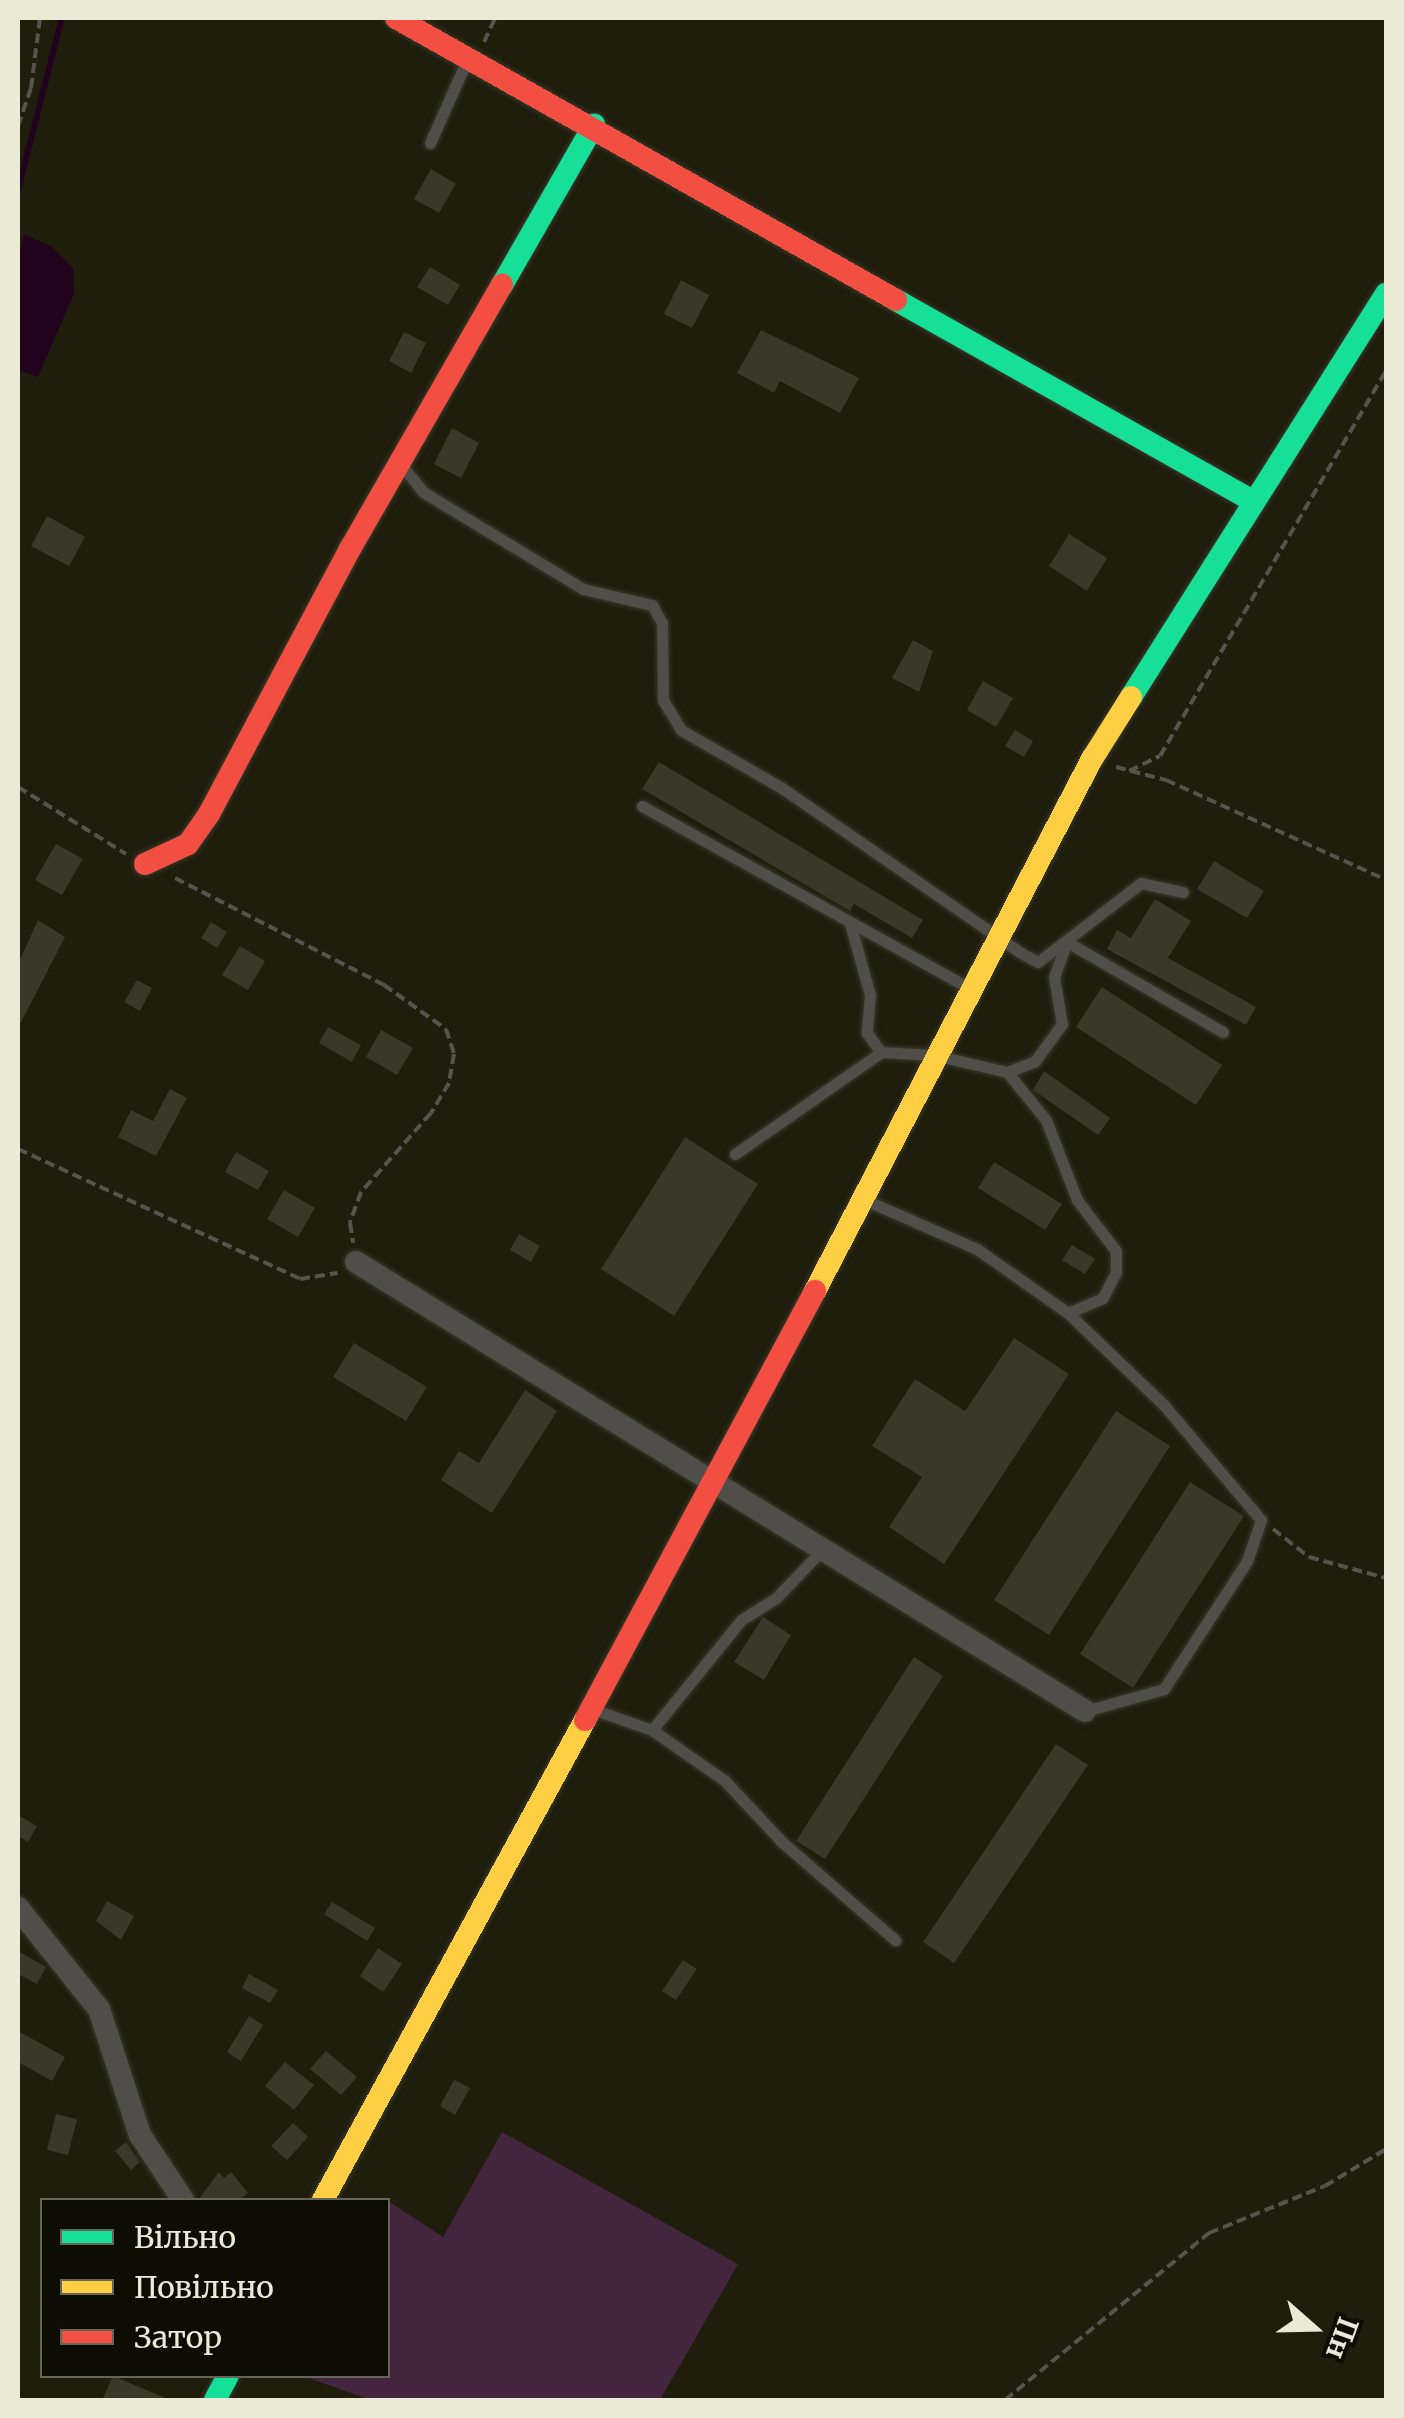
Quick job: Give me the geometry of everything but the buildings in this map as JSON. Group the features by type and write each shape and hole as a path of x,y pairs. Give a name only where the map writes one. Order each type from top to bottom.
{"street":[{"path":"396,18 594,126 1254,502"},
{"path":"145,864 188,844 209,814 594,126"},
{"path":"324,2198 715,1483 934,1055 1092,759 1386,294"},
{"path":"356,1262 1085,1711"},
{"path":"18,1908 99,2009 140,2135 182,2198"},
{"path":"215,2400 227,2378"}],"lane":[{"path":"430,144 468,56"},
{"path":"402,464 423,492 583,589 652,605 662,624 663,700 681,730 782,788 1038,962 1141,883 1184,892"},
{"path":"642,806 851,927 969,988"},
{"path":"851,927 870,995 867,1033 881,1052"},
{"path":"1067,942 1223,1032"},
{"path":"735,1154 881,1052 934,1055 1007,1072 1035,1062 1062,1024 1054,977 1067,942"},
{"path":"1007,1072 1046,1120 1077,1200 1116,1251 1116,1272 1103,1298 1068,1312"},
{"path":"863,1199 977,1249 1068,1312 1162,1404 1262,1520 1247,1562 1164,1689 1085,1711"},
{"path":"652,1730 741,1620 776,1598 822,1549"},
{"path":"591,1708 652,1730 724,1780 782,1842 894,1940"}],"path":[{"path":"18,126 31,88 40,18"},
{"path":"1129,771 1160,756 1386,371"},
{"path":"1092,759 1266,822 1386,880"},
{"path":"18,787 145,864 384,984 446,1028 454,1054 449,1083 432,1113 362,1192 350,1223 356,1262 332,1276 300,1279 18,1149"},
{"path":"1262,1520 1310,1557 1386,1578"},
{"path":"1005,2400 1210,2233 1325,2186 1386,2149"}],"shaded area":[{"path":"24,234 52,247 73,268 74,293 38,377 18,370 18,260"},
{"path":"502,2132 738,2264 660,2400 371,2400 309,2378 390,2378 390,2202 443,2237"}],"waterway":[{"path":"18,190 62,18"}],"traffic: fast":[{"path":"502,285 594,125"},
{"path":"1131,697 1386,294"},
{"path":"896,300 1254,502"},
{"path":"215,2400 227,2378"}],"traffic: slow":[{"path":"815,1291 1092,759 1131,697"},
{"path":"324,2198 585,1720"}],"traffic: jam":[{"path":"396,18 896,300"},
{"path":"145,864 188,844 209,814 350,549 502,285"},
{"path":"585,1720 815,1291"}]}
